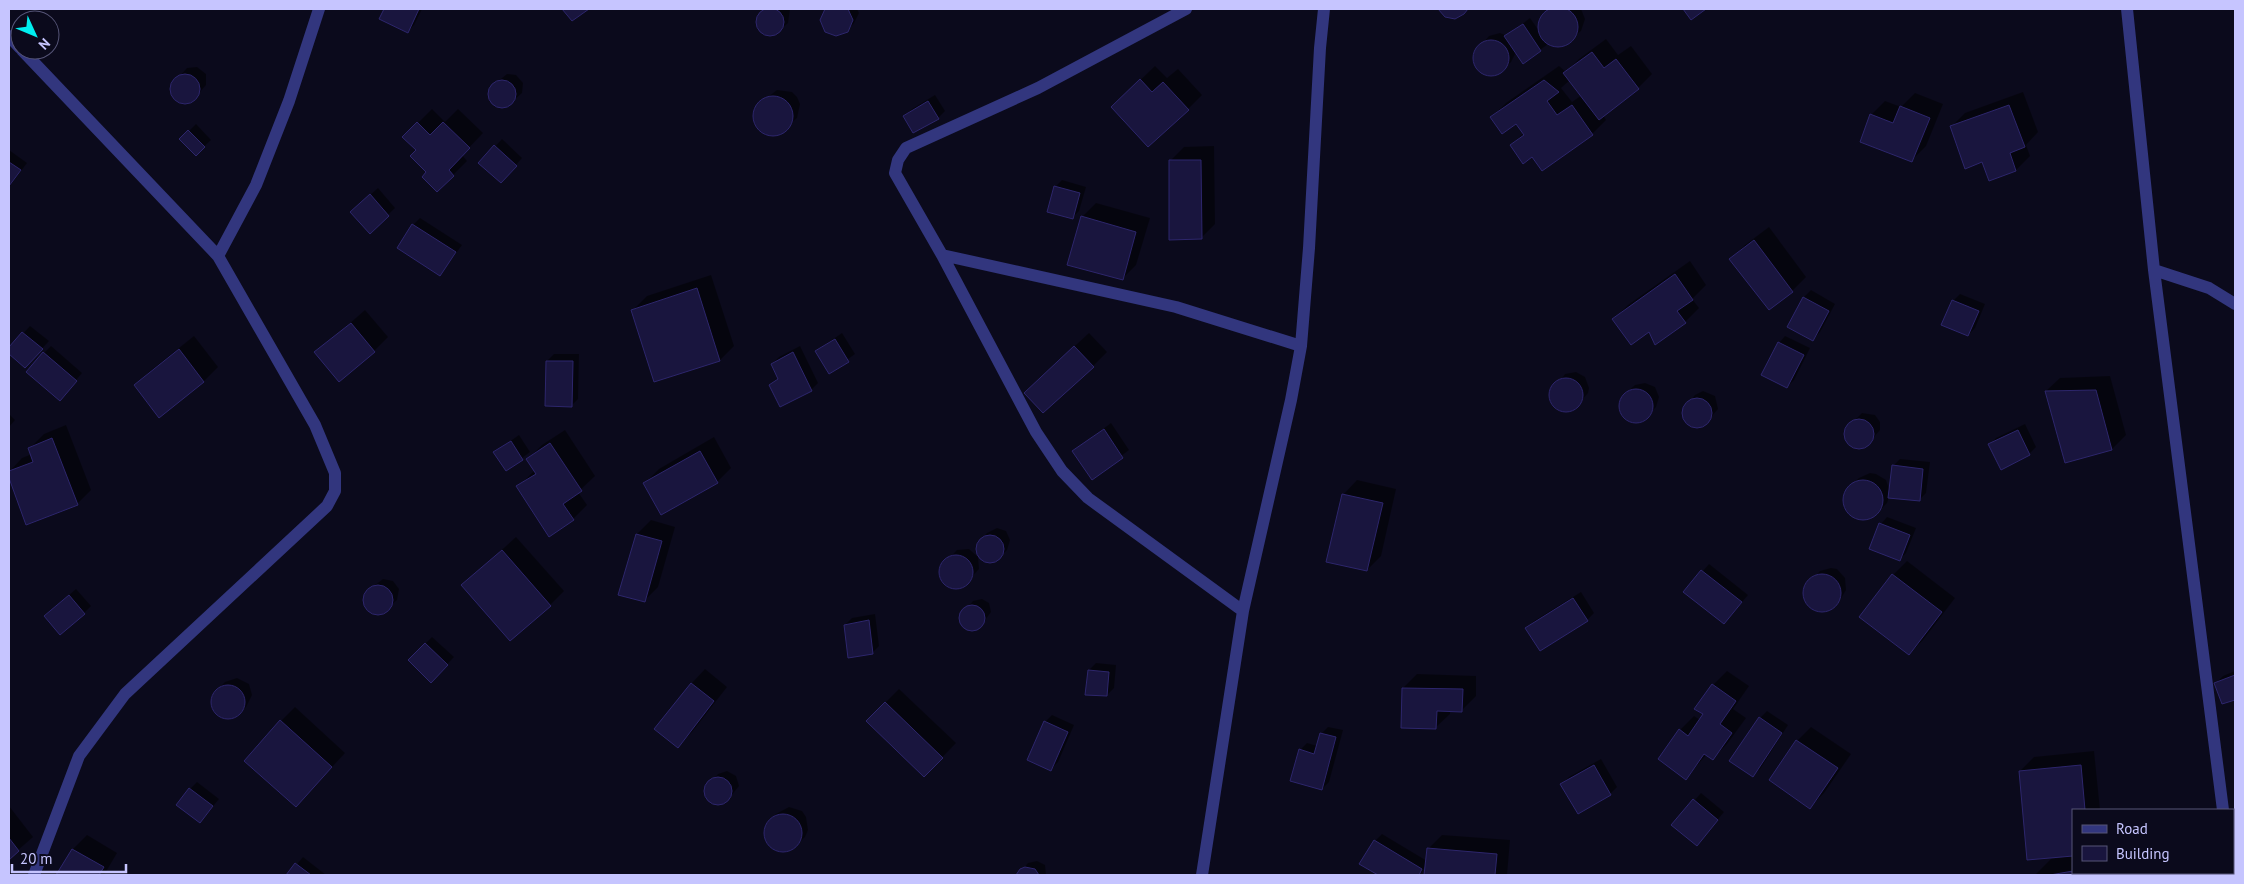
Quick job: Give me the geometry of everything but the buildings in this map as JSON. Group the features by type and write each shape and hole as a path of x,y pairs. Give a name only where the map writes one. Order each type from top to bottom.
{"street":[{"path":"218,256 256,185 289,101 319,9"},
{"path":"1186,9 1038,88 906,148 898,160 895,173 942,256 1036,432 1062,471 1088,498 1243,611"},
{"path":"1202,875 1243,611 1291,400 1301,346 1324,9"},
{"path":"2127,9 2154,270 2223,809"},
{"path":"31,60 218,256 315,425 334,473 336,491 327,506 125,694 79,756 34,875"},
{"path":"942,256 1176,307 1301,346"},
{"path":"2154,270 2209,288 2235,304"}]}
